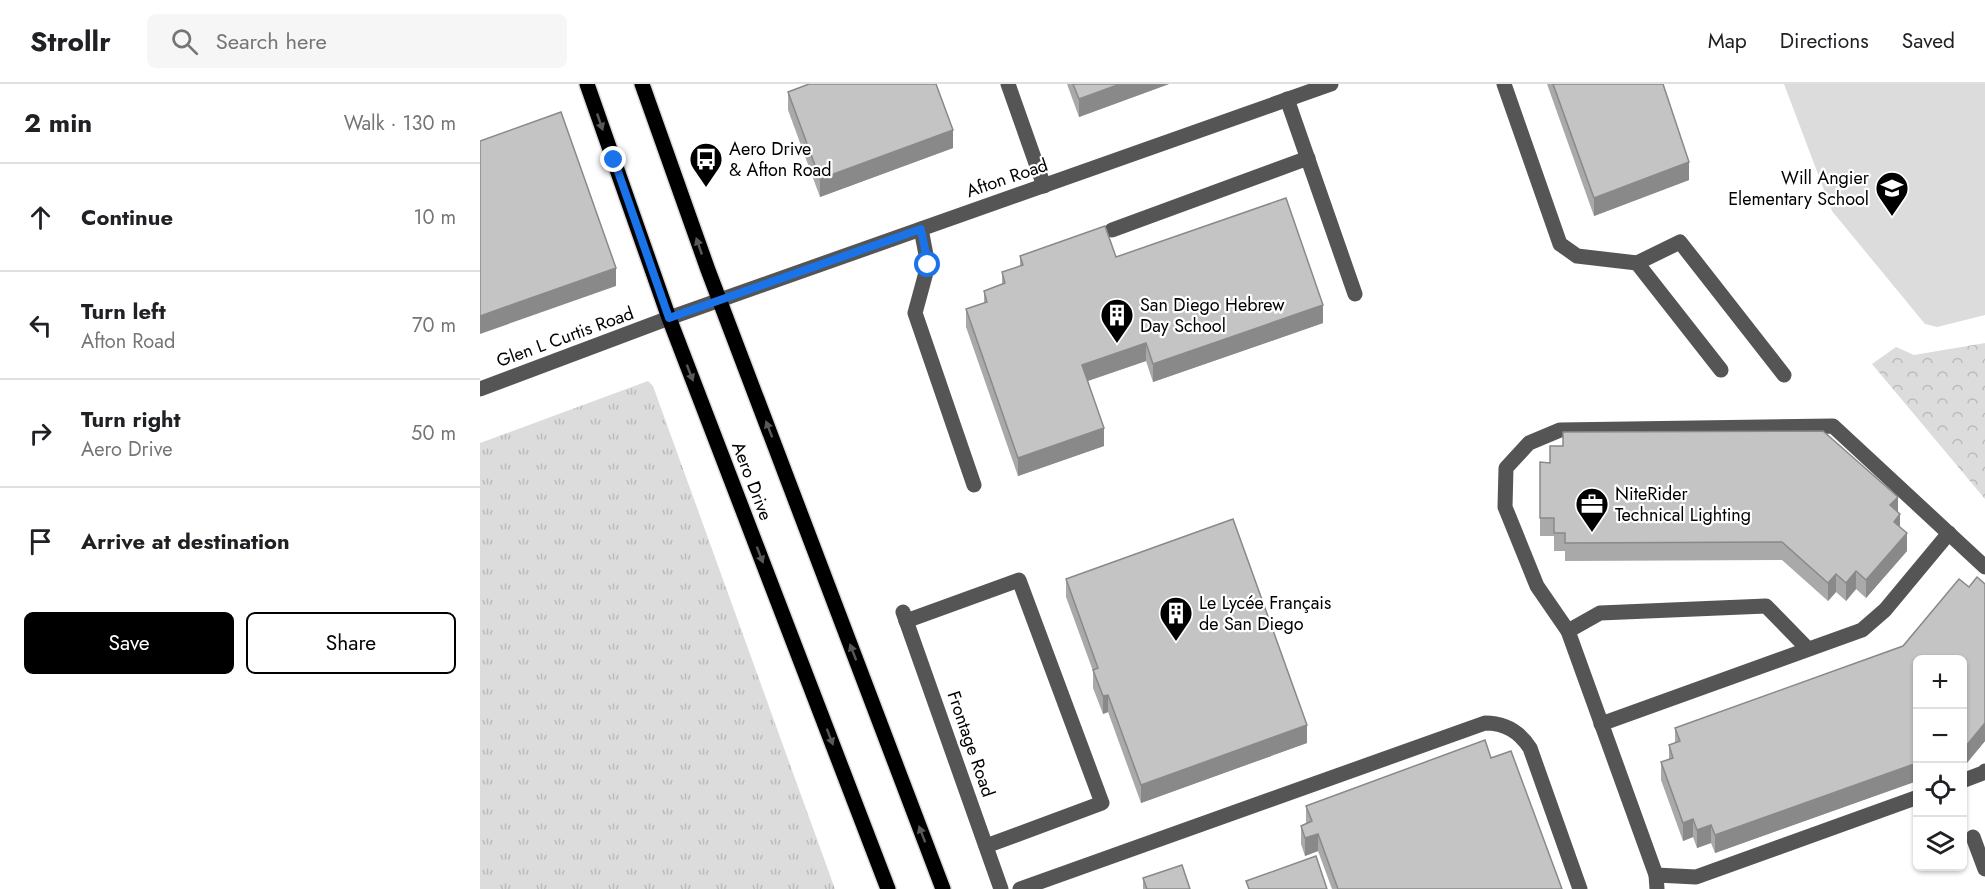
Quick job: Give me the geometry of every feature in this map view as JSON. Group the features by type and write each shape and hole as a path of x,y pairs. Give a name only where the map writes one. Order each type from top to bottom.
{"main road":[{"name":"Aero Drive","path":"587,84 669,318 888,889"},
{"name":"Aero Drive","path":"642,84 708,270 942,889"}],"street":[{"path":"1008,84 1044,186"},
{"name":"Afton Road","path":"696,308 1331,84"},
{"path":"1504,84 1560,244 1577,256 1637,263 1680,242 1784,375"},
{"path":"1287,99 1355,294"},
{"path":"1112,230 1308,158"},
{"path":"921,229 928,265 915,313 974,484"},
{"path":"1637,263 1721,370"},
{"name":"Glen L Curtis Road","path":"480,389 696,308"},
{"path":"1913,798 1696,877 1656,882 1568,631 1537,586 1505,507 1506,468 1529,443 1560,430 1833,426 1985,567"},
{"path":"1601,724 1862,630 1885,610 1948,533"},
{"name":"Frontage Road","path":"986,846 1102,803 1020,580 905,616 1001,889"},
{"path":"1568,631 1600,613 1766,606 1808,650"},
{"path":"1020,889 1485,723 1496,723 1516,731 1530,748 1580,889"},
{"path":"1967,779 1985,771"},
{"path":"1973,837 1985,869"}],"green space":[{"name":"Will Angier Elementary School","path":"1784,84 1985,84 1985,315 1937,327 1925,324 1832,211"},
{"path":"1985,343 1985,499 1872,364 1896,347 1914,355"},
{"path":"648,381 653,386 835,889 480,889 480,443"}],"building":[{"path":"809,84 936,84 953,130 820,179 788,92"},
{"path":"1073,84 1120,84 1079,99"},
{"path":"1553,84 1663,84 1689,162 1594,198"},
{"path":"561,112 616,268 480,316 480,141"},
{"name":"San Diego Hebrew Day School","path":"1286,198 1323,305 1153,364 1146,343 1082,365 1104,428 1018,458 966,309 987,302 984,291 1005,283 1002,272 1023,265 1020,256 1105,226 1116,257"},
{"path":"1823,431 1898,497 1890,505 1900,514 1894,522 1907,533 1866,580 1856,571 1846,583 1836,574 1828,583 1782,542 1565,543 1565,533 1554,533 1554,518 1540,518 1540,462 1550,463 1550,446 1563,446 1563,432"},
{"name":"Le Lycée Français de San Diego","path":"1233,519 1307,725 1141,785 1108,695 1103,696 1093,670 1098,668 1066,579"},
{"path":"1977,577 1985,584 1985,723 1967,745 1967,655 1913,655 1913,764 1715,835 1711,825 1697,830 1693,819 1683,823 1661,762 1673,758 1669,745 1680,741 1675,728 1903,646 1959,579 1969,587"},
{"path":"1485,740 1491,758 1511,751 1562,889 1338,889 1318,834 1305,838 1301,826 1312,821 1306,806"},
{"path":"1316,856 1327,889 1249,889 1246,881"},
{"path":"1182,865 1190,889 1147,889 1143,878"}],"place":[{"name":"Aero Drive & Afton Road","path":"706,188"},
{"name":"Will Angier Elementary School","path":"1892,217"},
{"name":"San Diego Hebrew Day School","path":"1117,344"},
{"name":"NiteRider Technical Lighting","path":"1592,533"},
{"name":"Le Lycée Français de San Diego","path":"1176,642"}],"route":[{"path":"614,160 669,318 921,229 928,265"}]}
